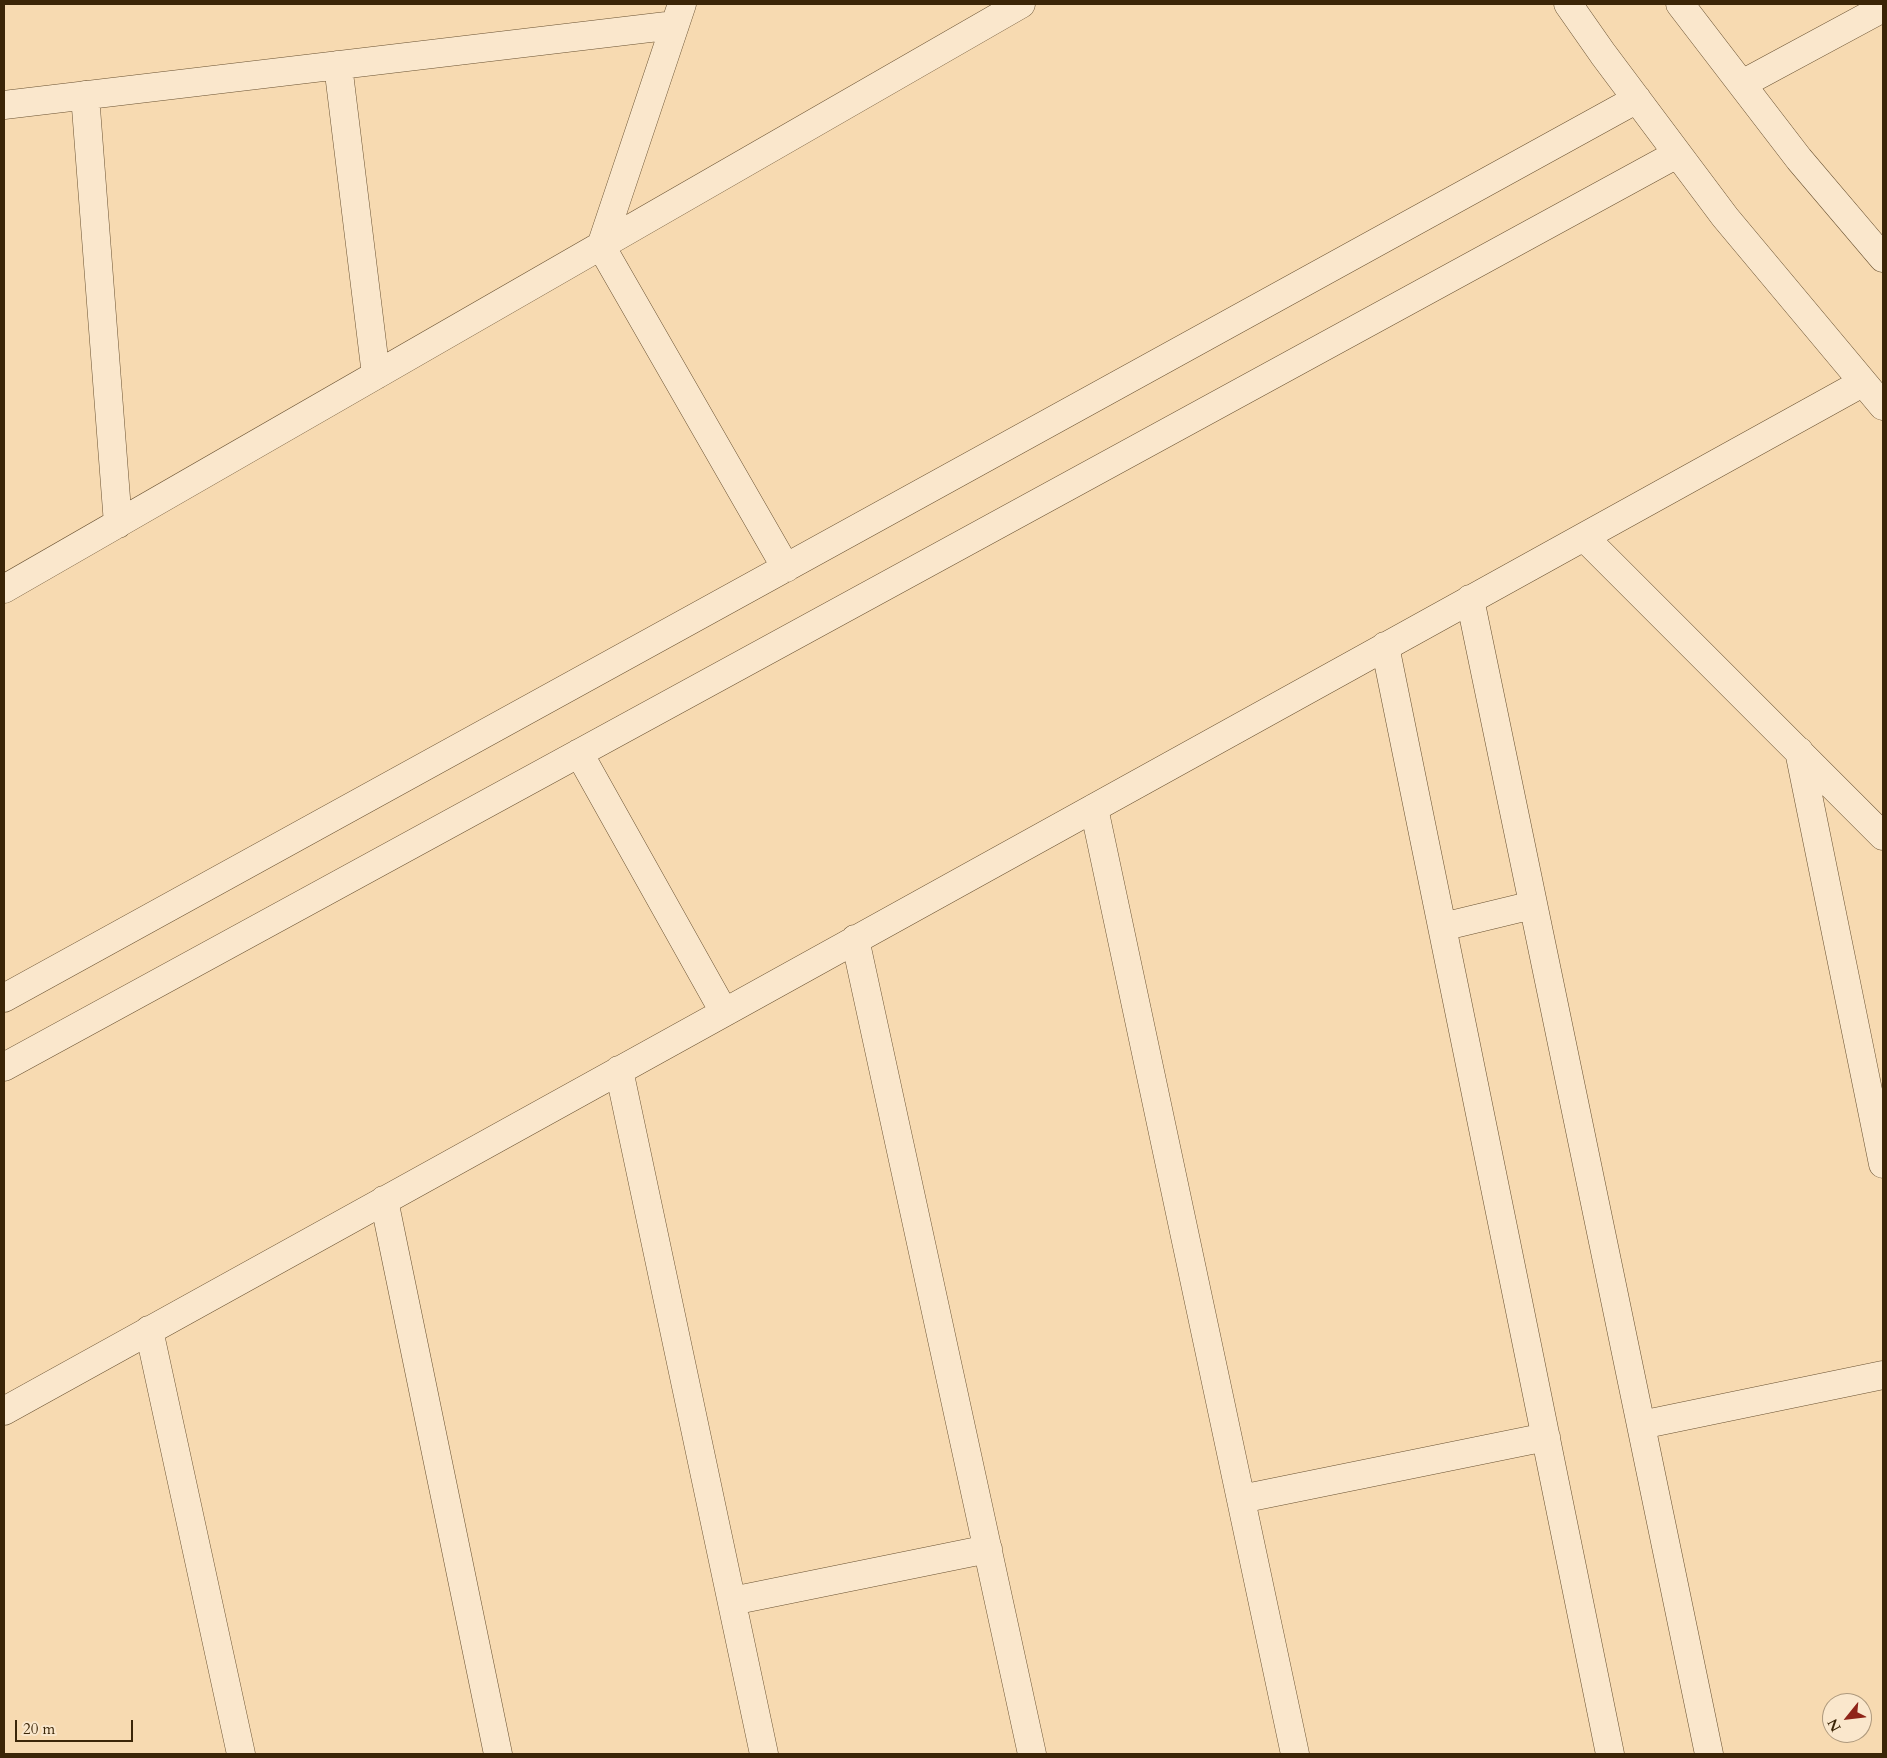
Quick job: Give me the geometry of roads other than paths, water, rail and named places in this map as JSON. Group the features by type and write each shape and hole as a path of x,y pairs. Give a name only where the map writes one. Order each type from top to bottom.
{"street":[{"path":"4,589 1021,4"},
{"path":"1568,4 1725,218 1883,406"},
{"path":"1680,4 1799,159 1883,258"},
{"path":"1742,84 1883,8"},
{"path":"4,105 338,65 678,14 601,246 786,568"},
{"path":"338,65 376,375"},
{"path":"85,95 118,524"},
{"path":"4,998 1637,99"},
{"path":"4,1067 1677,154"},
{"path":"4,1411 1862,383"},
{"path":"1584,537 1883,836"},
{"path":"1470,599 1709,1754"},
{"path":"1385,646 1610,1754"},
{"path":"1799,751 1883,1164"},
{"path":"579,753 724,1012"},
{"path":"1094,808 1295,1754"},
{"path":"1442,927 1533,905"},
{"path":"855,939 1032,1754"},
{"path":"619,1070 764,1754"},
{"path":"384,1200 498,1754"},
{"path":"149,1330 241,1754"},
{"path":"1640,1425 1883,1375"},
{"path":"1241,1499 1546,1437"},
{"path":"732,1601 988,1549"}]}
